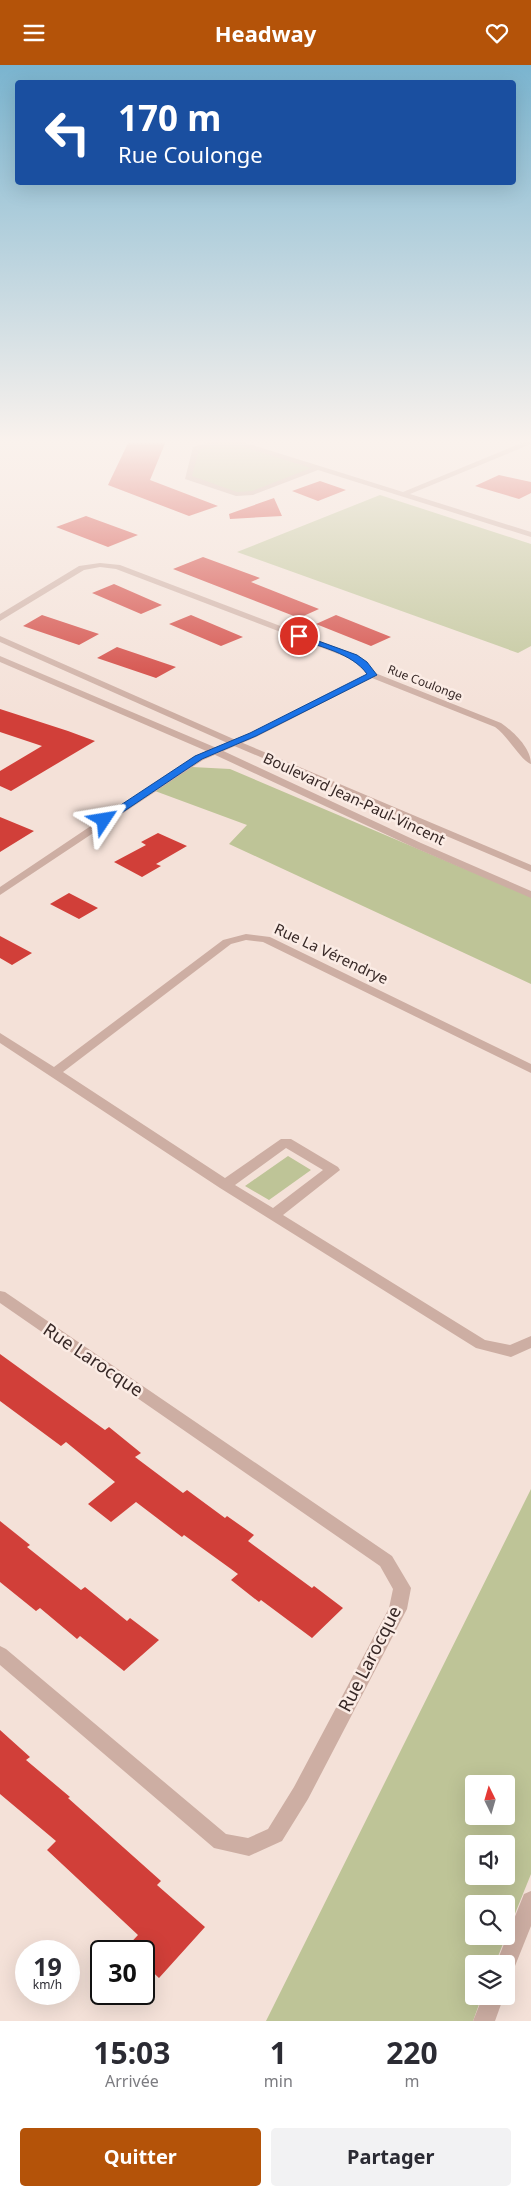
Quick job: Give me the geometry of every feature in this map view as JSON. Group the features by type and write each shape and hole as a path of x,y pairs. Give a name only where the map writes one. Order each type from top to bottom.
{"street":[{"name":"Rue Coulonge","path":"0,618 82,568 100,565 117,567 354,657 364,664 372,675 498,725 515,738 523,755 531,761"},
{"name":"Boulevard Jean-Paul-Vincent","path":"0,639 234,743 531,869"},
{"name":"Boulevard Jean-Paul-Vincent","path":"0,659 215,751 531,895"},
{"path":"0,892 199,757 234,743 372,675"},
{"name":"Rue La Vérendrye","path":"55,1071 227,943 246,937 266,939 531,1069"},
{"path":"0,1037 55,1071 225,1185 481,1344 511,1351 531,1341"},
{"path":"225,1185 286,1142 333,1170 273,1215"},
{"name":"Rue Larocque","path":"0,1296 386,1561 402,1587 398,1609 300,1793 275,1835 249,1847 221,1842 0,1654"},
{"path":"510,1955 529,1914"},
{"path":"484,2021 490,2005"}],"green space":[{"path":"286,532 495,532 531,544 531,646 518,653 237,552"},
{"path":"192,767 230,769 531,897 531,984 229,844 247,825 155,791"},
{"path":"288,1156 311,1170 269,1200 245,1186"},
{"path":"531,1489 531,1874 515,1914 515,1895 465,1895 465,1945 503,1945 499,1955 465,1955 465,2005 479,2005 473,2021 266,2021"}],"building":[{"path":"70,532 131,532 138,535 108,547"},
{"path":"203,557 260,578 251,582 319,609 299,618 173,569"},
{"path":"114,584 162,605 141,614 92,593"},
{"path":"42,615 99,634 79,645 23,626"},
{"path":"191,615 243,637 221,646 169,624"},
{"path":"336,615 391,637 371,646 316,624"},
{"path":"117,647 176,667 156,678 97,658"},
{"path":"0,709 95,741 11,791 0,786 0,771 42,746 0,732"},
{"path":"0,817 34,831 0,852"},
{"path":"158,833 187,846 156,864 161,866 142,877 114,862 146,845 141,842"},
{"path":"69,893 98,908 79,919 50,904"},
{"path":"0,936 32,953 12,965 0,958"},
{"path":"0,1354 105,1430 109,1427 141,1453 135,1457 183,1493 187,1490 225,1518 227,1516 254,1535 248,1541 312,1588 314,1586 343,1608 312,1638 261,1600 259,1602 231,1580 238,1574 184,1535 182,1537 136,1502 111,1522 88,1504 115,1482 66,1442 61,1446 0,1401"},
{"path":"0,1521 30,1545 27,1547 81,1590 85,1587 127,1621 130,1618 159,1640 124,1671 80,1636 77,1639 40,1608 36,1611 0,1582"},
{"path":"0,1730 30,1757 26,1760 70,1797 68,1798 161,1881 157,1885 205,1927 159,1978 155,1974 155,1940 133,1940 138,1935 47,1850 56,1841 0,1794"}],"route":[{"path":"104,820 199,757 253,735 372,675 364,664 354,657 299,636"}]}
